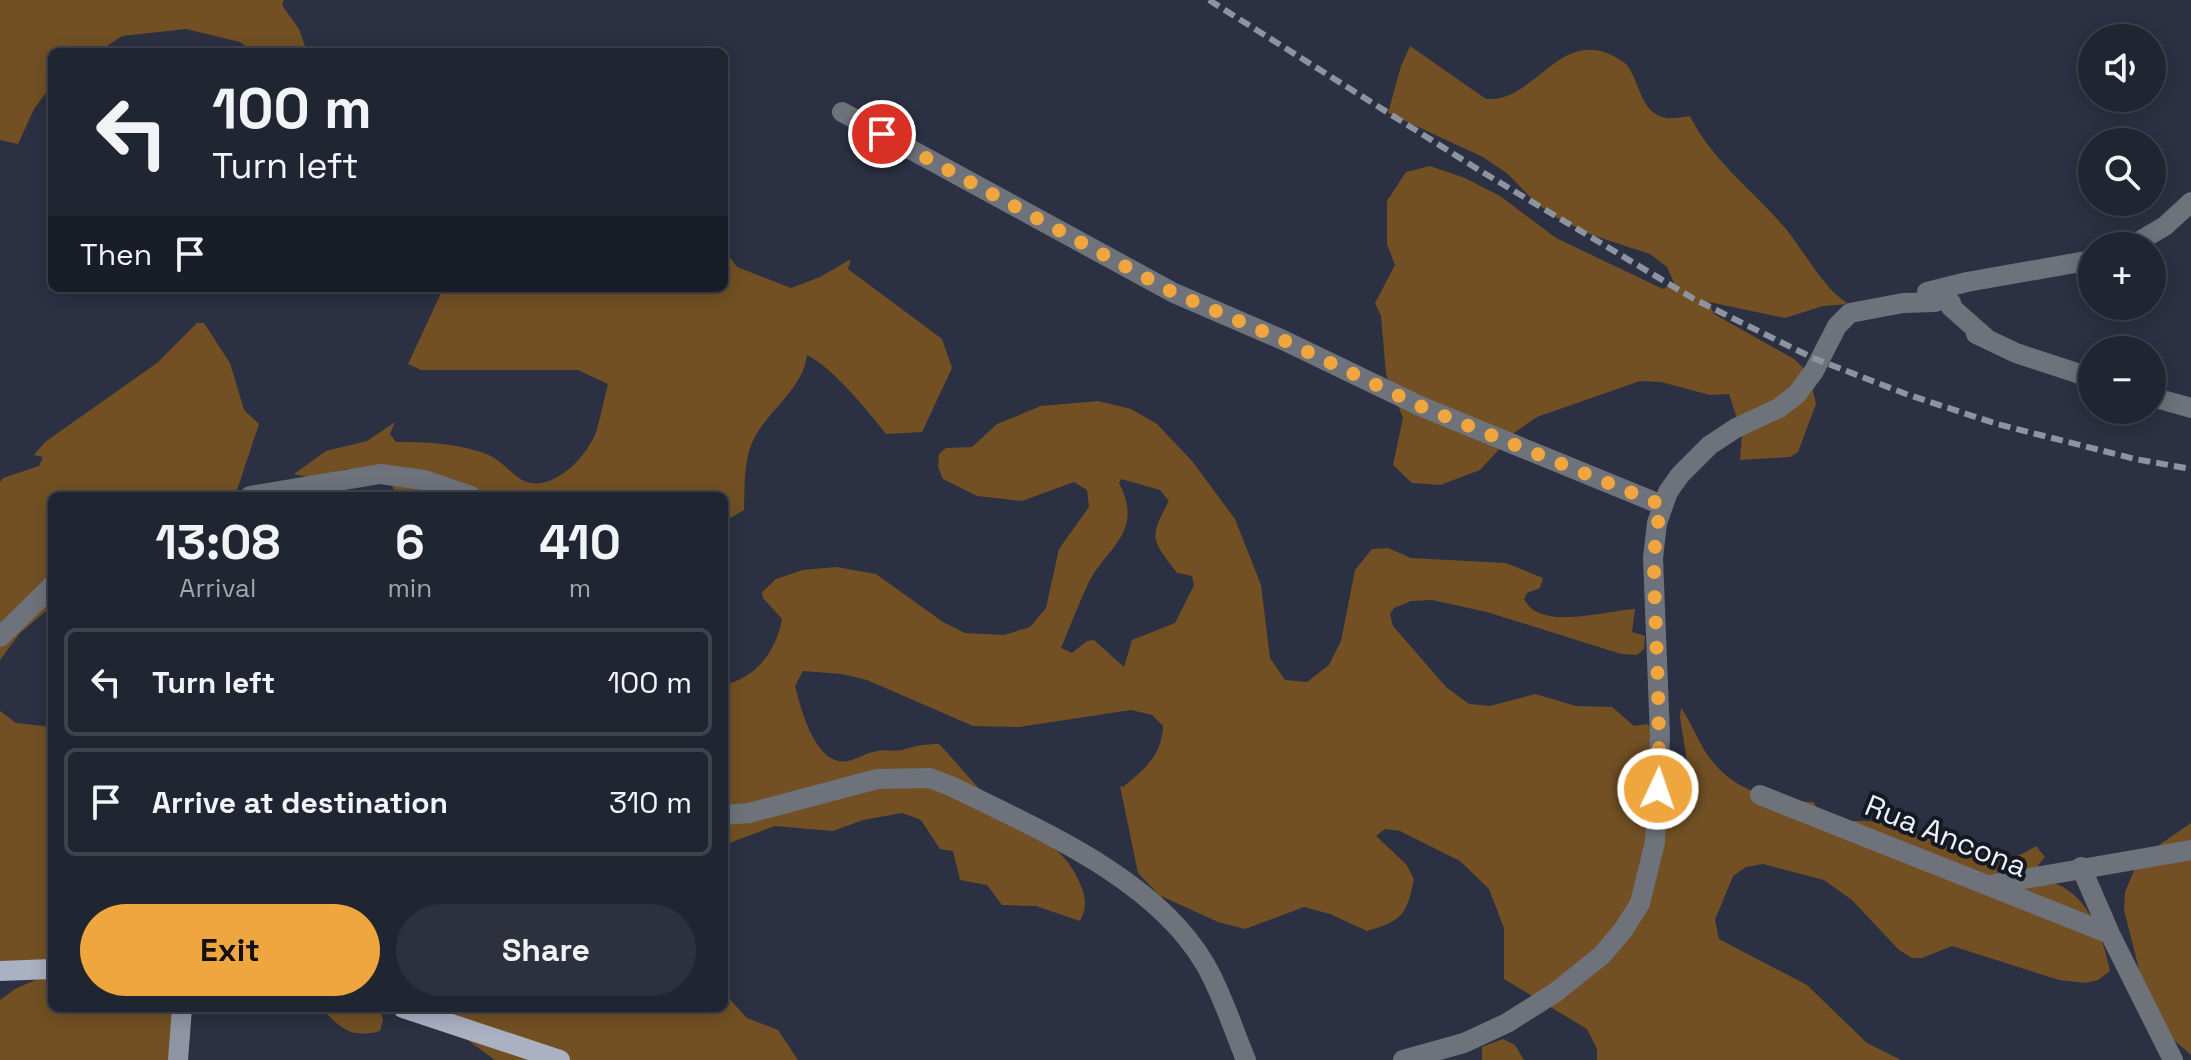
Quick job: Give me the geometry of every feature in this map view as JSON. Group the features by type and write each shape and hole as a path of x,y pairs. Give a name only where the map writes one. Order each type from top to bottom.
{"main road":[{"path":"0,971 48,969"},
{"path":"415,1012 560,1060"}],"street":[{"path":"842,112 1174,293 1283,340 1420,406 1662,505"},
{"path":"2155,232 2191,202"},
{"path":"1900,304 1933,289 2078,263"},
{"path":"1945,307 1973,282"},
{"path":"1970,322 1967,304 1973,282"},
{"path":"1403,1060 1464,1043 1507,1023 1556,992 1602,955 1624,929 1640,903 1655,842 1660,736 1653,558 1662,505 1680,475 1710,445 1736,428 1779,408 1797,394 1814,371 1842,319 1858,310 1900,304 1945,307 1970,322 1986,338"},
{"path":"1945,307 1961,327 2016,353 2078,373"},
{"path":"2166,401 2191,408"},
{"path":"274,492 380,474 424,480 459,492"},
{"path":"0,637 48,590"},
{"path":"728,815 749,813 877,779 906,776 930,778 953,787 1096,861 1143,893 1172,919 1206,965 1246,1060"},
{"name":"Rua Ancona","path":"1760,795 2110,934"},
{"path":"1989,885 2191,850"},
{"path":"2081,867 2110,934 2173,1060"},
{"path":"178,1060 182,1012"}],"shaded area":[{"path":"0,0 284,0 282,5 299,29 306,48 248,48 240,42 186,29 122,36 104,48 48,48 48,90 34,109 18,144 0,140"},
{"path":"1410,46 1486,99 1516,91 1570,54 1584,50 1603,52 1627,65 1646,104 1657,115 1669,118 1690,116 1710,147 1773,214 1822,279 1848,304 1823,306 1785,318 1709,302 1714,314 1794,359 1809,373 1816,404 1798,452 1790,457 1740,460 1742,434 1729,394 1710,395 1661,382 1640,381 1537,417 1514,433 1480,470 1440,485 1412,483 1393,465 1403,418 1386,374 1381,316 1375,303 1395,265 1387,244 1387,201 1406,172 1430,166 1465,178 1500,196 1556,238 1663,289 1674,283 1667,267 1650,254 1592,235 1557,218 1536,203 1508,174 1483,157 1388,113"},
{"path":"728,255 737,267 791,288 820,277 851,259 848,269 942,339 952,368 922,432 886,434 838,379 807,355 800,377 756,435 749,452 744,510 728,520 728,492 394,492 390,480 367,470 346,469 313,478 294,474 326,451 367,441 395,422 390,434 396,442 439,444 481,452 527,482 548,481 569,469 586,451 598,426 608,384 578,370 421,370 408,364 442,292 728,292"},
{"path":"197,323 204,323 230,363 244,410 259,424 236,492 48,492 48,609 20,633 0,660 0,482 3,478 39,466 43,457 34,455 45,442 157,363"},
{"path":"1098,401 1131,409 1157,424 1192,461 1235,519 1261,585 1270,658 1285,680 1307,682 1329,665 1341,641 1355,570 1372,549 1388,548 1411,558 1506,563 1543,578 1540,588 1527,593 1524,599 1532,609 1544,615 1575,617 1635,609 1632,632 1645,636 1644,649 1637,655 1621,654 1487,612 1432,600 1411,601 1394,608 1390,614 1393,626 1446,687 1469,704 1490,706 1535,694 1576,706 1612,707 1634,726 1648,724 1669,763 1683,768 1687,762 1681,708 1713,762 1723,773 1746,788 1786,800 1814,802 1819,814 1827,817 1842,821 1881,822 1982,857 2013,857 2036,846 2045,857 2038,865 2042,878 2075,896 2090,914 2110,971 2098,980 2086,983 2059,980 1952,946 1922,958 1912,958 1899,950 1852,900 1824,880 1763,864 1746,867 1733,876 1715,920 1719,939 1807,985 1867,1043 1901,1060 1597,1060 1597,1049 1587,1029 1504,979 1504,928 1489,889 1460,861 1400,831 1385,829 1376,836 1406,864 1414,879 1405,909 1396,919 1367,931 1330,914 1304,907 1245,929 1218,922 1159,895 1138,873 1120,786 1123,787 1145,767 1156,753 1163,726 1152,715 1131,710 1019,727 973,726 867,680 842,674 803,671 795,686 818,746 836,760 848,761 884,750 899,751 939,744 998,807 1050,845 1075,872 1084,895 1085,907 1080,921 1036,906 1002,905 987,885 960,880 953,851 940,849 921,820 902,813 863,820 833,831 775,826 728,844 728,684 755,669 775,642 782,619 763,598 762,592 776,579 803,570 836,567 876,574 943,622 965,633 1004,635 1030,627 1046,608 1059,549 1089,507 1087,490 1074,482 1022,501 977,496 943,479 938,467 939,454 946,448 972,447 997,424 1041,406","holes":["1121,479 1160,490 1169,501 1158,524 1158,545 1177,573 1192,576 1194,585 1175,623 1132,640 1124,667 1094,640 1087,641 1072,653 1061,648 1088,584 1125,527 1128,515 1119,483"]},
{"path":"0,711 16,723 48,727 48,1012 172,1012 173,1060 0,1060 0,1000 15,989 42,977 0,973"},
{"path":"2191,823 2191,1055 2166,1033 2147,1001 2124,910 2125,892 2139,859"},
{"path":"728,997 747,1018 778,1030 798,1060 495,1060 429,1012 728,1012"},
{"path":"325,1012 381,1012 383,1020 380,1031 361,1034 347,1030"},
{"path":"1503,1039 1515,1045 1524,1060 1482,1060 1482,1047"}],"railway":[{"path":"1209,0 1479,170 1694,299 1813,358 1906,394 1997,424 2135,459 2191,469"}],"route":[{"path":"882,134 1174,293 1283,340 1380,389 1662,505 1653,558 1660,736 1658,789"}]}
